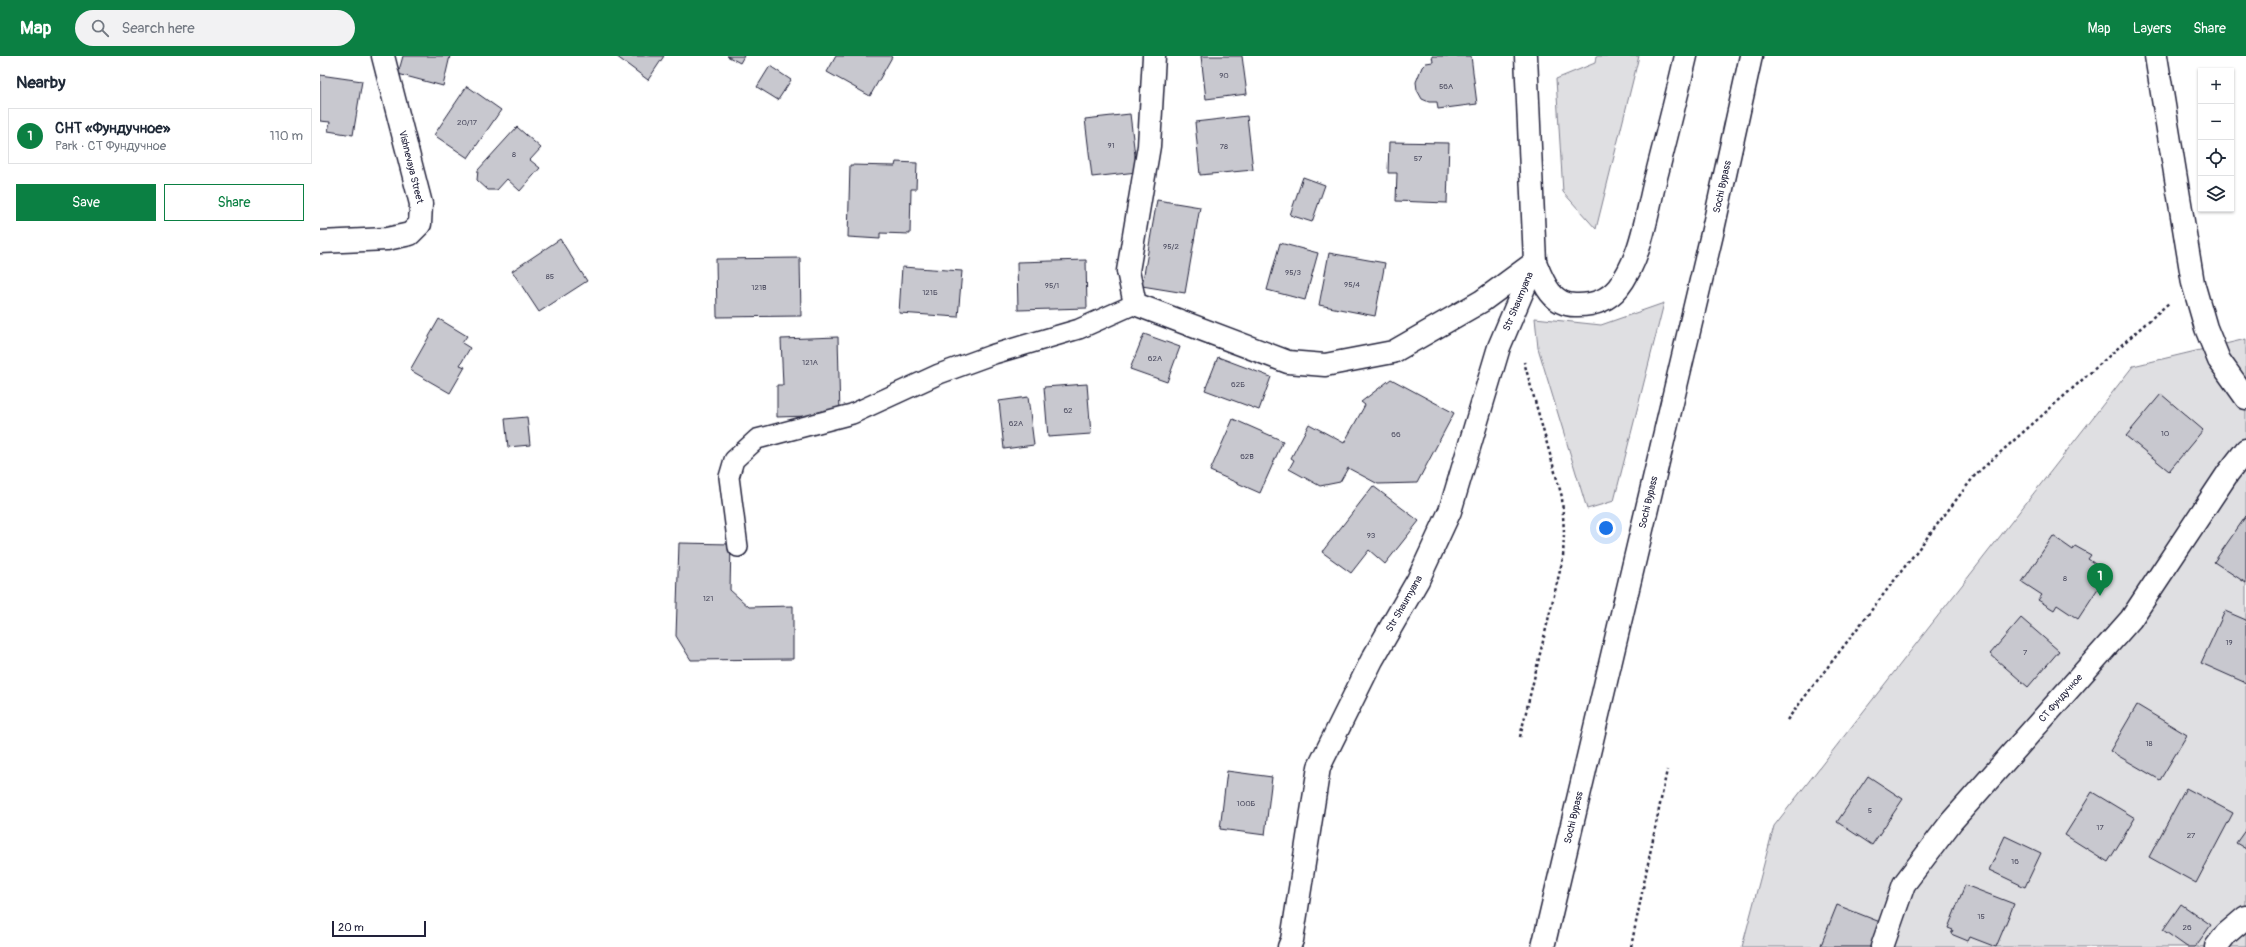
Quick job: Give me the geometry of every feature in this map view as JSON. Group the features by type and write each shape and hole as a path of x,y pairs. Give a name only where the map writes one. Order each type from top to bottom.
{"main road":[{"name":"Vishnevaya Street","path":"320,242 387,239 410,234 420,224 421,204 383,56"},
{"path":"1154,56 1149,146 1128,271 1135,304 1288,362 1325,365 1393,352 1482,301 1535,262"},
{"path":"1526,56 1535,262 1545,288 1562,302 1575,306 1590,305 1604,300 1618,288 1629,269 1640,239 1686,56"},
{"name":"Sochi Bypass","path":"1543,947 1708,250 1751,56"},
{"path":"2156,56 2193,283 2206,328 2219,360 2246,398"},
{"name":"Str Shaumyana","path":"1289,947 1292,940 1319,767 1372,660 1418,580 1450,511 1499,347 1535,262"},
{"name":"СТ Фундучное","path":"1882,947 1904,884 1952,821 2131,619 2228,473 2246,450"},
{"path":"2216,947 2226,934 2246,917"}],"lane":[{"path":"738,547 729,477 734,460 757,439 852,414 939,374 994,354 1080,329 1135,304"}],"path":[{"path":"1787,720 1976,474 2114,350 2193,283"},
{"path":"1512,318 1562,497 1564,533 1563,558 1520,737"},
{"path":"1631,947 1667,770"}],"shaded area":[{"path":"1596,56 1639,56 1596,229 1563,192 1556,79 1595,63"},
{"path":"1664,303 1614,501 1587,509 1538,348 1535,318 1601,325"},
{"path":"2246,339 2246,947 1742,947 1774,826 2133,366"}],"building":[{"path":"403,56 450,56 443,86 398,74"},
{"path":"616,56 664,56 648,80"},
{"path":"727,56 744,56 740,63"},
{"path":"836,56 892,57 870,96 827,72"},
{"path":"1201,56 1242,56 1247,94 1206,99"},
{"path":"1432,56 1471,56 1477,104 1438,109 1437,102 1429,102 1422,99 1417,90 1416,82 1422,67 1426,63 1433,62"},
{"path":"770,66 791,80 778,100 757,87"},
{"path":"320,75 362,81 353,135 328,131 330,122 320,121"},
{"path":"467,86 501,110 468,158 434,135"},
{"path":"1130,114 1137,172 1092,177 1085,119"},
{"path":"1247,116 1253,170 1200,175 1195,122"},
{"path":"517,127 541,148 530,160 540,168 520,191 507,179 497,190 488,190 477,180 478,170"},
{"path":"1389,142 1449,143 1447,203 1396,201 1397,173 1388,173"},
{"path":"896,162 917,163 916,189 911,189 910,234 880,233 880,239 848,237 850,165 895,166"},
{"path":"1303,177 1325,185 1312,222 1290,215"},
{"path":"1157,200 1200,207 1185,293 1142,286"},
{"path":"560,239 587,281 539,312 512,271"},
{"path":"1280,243 1318,253 1305,300 1267,290"},
{"path":"1329,253 1385,263 1375,316 1319,305"},
{"path":"800,258 801,316 717,317 716,259"},
{"path":"1086,260 1087,308 1018,310 1017,262"},
{"path":"902,267 962,271 958,317 899,313"},
{"path":"439,319 467,336 462,343 470,348 460,365 465,367 450,393 410,370"},
{"path":"1144,334 1180,347 1167,382 1130,369"},
{"path":"838,337 840,415 777,417 777,385 783,385 781,339"},
{"path":"1218,357 1271,377 1259,410 1205,390"},
{"path":"1391,379 1454,413 1417,483 1378,484 1348,468 1340,482 1320,486 1289,469 1294,460 1291,458 1309,424 1344,443 1365,405 1361,402"},
{"path":"1087,384 1091,434 1048,437 1044,387"},
{"path":"2161,394 2203,430 2169,471 2126,436"},
{"path":"1028,397 1034,445 1004,449 999,401"},
{"path":"527,417 530,445 508,447 505,419"},
{"path":"1233,419 1283,441 1260,493 1210,471"},
{"path":"1373,486 1419,521 1385,564 1369,550 1351,573 1322,552"},
{"path":"2246,516 2246,583 2214,562"},
{"path":"2053,536 2073,550 2075,546 2091,555 2088,559 2108,573 2078,619 2057,605 2054,610 2038,600 2042,595 2022,582"},
{"path":"679,543 731,544 730,590 749,607 793,606 793,659 691,660 676,636"},
{"path":"2225,611 2246,620 2246,683 2201,663"},
{"path":"2021,618 2059,651 2028,687 1990,654"},
{"path":"2137,705 2187,735 2160,780 2110,751"},
{"path":"1227,771 1272,777 1265,835 1220,829"},
{"path":"1868,776 1903,799 1872,845 1837,822"},
{"path":"2186,788 2233,813 2196,883 2149,857"},
{"path":"2092,792 2135,818 2108,862 2065,835"},
{"path":"2246,829 2246,849 2236,843"},
{"path":"2005,836 2041,853 2025,887 1989,870"},
{"path":"1965,885 2014,904 1996,947 1970,937 1968,941 1951,934 1953,930 1948,928"},
{"path":"2181,904 2211,925 2195,947 2187,947 2163,930"},
{"path":"1837,905 1880,922 1871,947 1827,947 1821,945"}],"place":[{"name":"СНТ «Фундучное»","path":"2100,596"}]}
